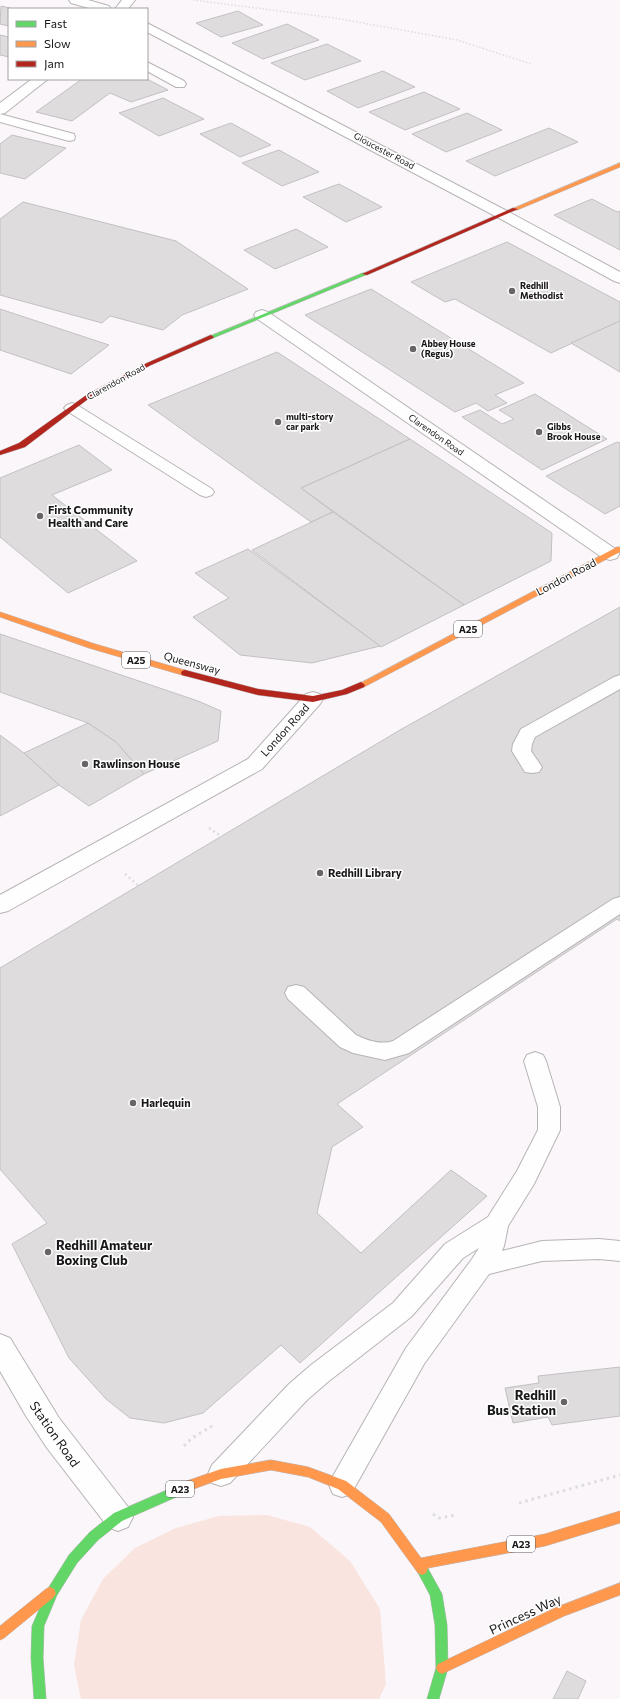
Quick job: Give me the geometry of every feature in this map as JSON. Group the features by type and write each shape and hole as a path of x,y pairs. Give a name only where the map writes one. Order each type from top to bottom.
{"main road":[{"name":"Clarendon Road","path":"0,453 22,445 90,395 149,364 262,315 389,264 502,214 605,173 620,165"},
{"name":"London Road","path":"313,699 344,692 374,679 615,552"},
{"name":"Queensway","path":"0,614 62,637 128,658 258,692 313,699"},
{"name":"A23","path":"40,1699 37,1658 38,1626 53,1592 73,1559 94,1536 118,1517 177,1490 221,1474 271,1465 308,1472 342,1485 385,1518 420,1564 436,1594 441,1625 442,1668 432,1699"},
{"name":"A23","path":"420,1564 545,1540 620,1517"},
{"name":"Princess Way","path":"442,1668 561,1611 620,1589"},
{"name":"A23","path":"0,1634 53,1592"}],"street":[{"path":"75,0 102,8"},
{"path":"122,8 129,0"},
{"name":"Gloucester Road","path":"148,28 502,214 620,278"},
{"path":"0,110 41,80"},
{"name":"Clarendon Road","path":"262,315 615,552"},
{"name":"London Road","path":"0,905 255,764 313,699"},
{"name":"Station Road","path":"0,1346 32,1402 49,1427 70,1457 118,1517"}],"lane":[{"path":"148,67 180,84"},
{"path":"0,118 69,137"},
{"path":"72,408 206,492"},
{"path":"532,768 521,753 520,746 528,733 620,681"},
{"path":"296,994 348,1041 361,1047 385,1052 401,1047 620,904"},
{"path":"342,1485 415,1356 481,1266 492,1246 496,1224 526,1177 549,1130 549,1107 534,1061"},
{"path":"221,1474 303,1387 402,1310 454,1251 496,1224"},
{"path":"481,1266 542,1251 599,1249 620,1251"}],"path":[{"path":"193,0 335,18 457,40 531,64"},
{"path":"205,825 352,925"},
{"path":"122,871 268,998"},
{"path":"305,1337 364,1278 293,1212 321,1118 342,1073"},
{"path":"181,1449 192,1438 218,1422"},
{"path":"516,1504 620,1475"},
{"path":"427,1511 439,1518 462,1515"}],"shaded area":[{"path":"267,1515 310,1527 350,1561 380,1609 386,1684 379,1699 81,1699 74,1665 81,1620 103,1579 135,1548 176,1528 219,1516"}],"building":[{"path":"1,6 10,8 8,8 8,26 0,24"},
{"path":"238,11 263,25 221,37 196,23"},
{"path":"287,24 319,40 263,59 232,43"},
{"path":"0,35 8,37 8,57 0,55"},
{"path":"327,44 361,61 305,80 271,63"},
{"path":"383,71 415,87 358,108 327,91"},
{"path":"81,80 148,80 168,90 131,102 110,93 72,121 36,112"},
{"path":"424,92 460,109 405,130 369,112"},
{"path":"163,98 204,119 159,136 119,113"},
{"path":"467,113 502,130 446,152 412,134"},
{"path":"231,123 271,145 240,157 200,134"},
{"path":"549,128 578,142 495,176 466,161"},
{"path":"12,135 66,148 25,179 0,173 0,144"},
{"path":"279,150 319,172 282,186 242,163"},
{"path":"339,184 382,207 346,222 303,197"},
{"path":"592,199 617,212 620,211 620,250 554,215"},
{"path":"23,202 176,241 248,289 182,315 163,330 110,316 102,323 0,295 0,219"},
{"path":"296,229 328,247 275,269 244,250"},
{"name":"Redhill Methodist","path":"507,242 620,302 620,321 551,353 455,299 445,302 411,282"},
{"name":"Abbey House (Regus)","path":"371,289 524,383 495,395 507,403 488,411 476,403 455,412 305,315"},
{"path":"0,309 109,345 71,374 0,350"},
{"path":"620,321 620,372 571,343"},
{"name":"multi-story car park","path":"277,352 410,439 301,488 333,512 311,522 148,405"},
{"name":"Gibbs Brook House","path":"535,394 607,439 542,470 462,417 480,410 502,424 514,419 499,410"},
{"path":"410,439 552,533 551,561 464,605 301,488"},
{"path":"617,442 620,443 620,506 605,514 546,476"},
{"name":"First Community Health and Care","path":"79,445 112,470 52,495 137,561 68,593 0,537 0,478"},
{"path":"333,512 464,605 381,647 252,550"},
{"path":"248,549 380,646 312,663 240,655 193,617 229,598 195,573"},
{"path":"620,607 620,921 617,919 337,1104 363,1127 332,1147 317,1213 361,1253 451,1170 487,1196 300,1363 281,1345 203,1413 164,1423 130,1418 106,1399 69,1358 12,1244 47,1223 0,1169 0,968 400,730"},
{"path":"0,634 198,701 221,711 218,741 144,774 116,742 88,723 0,692"},
{"name":"Rawlinson House","path":"88,723 116,742 144,774 89,806 59,785 24,753"},
{"path":"0,735 24,753 59,785 0,816"},
{"name":"Redhill Bus Station","path":"620,1367 620,1416 552,1425 548,1417 513,1423 505,1388 539,1383 538,1376"},
{"path":"567,1671 586,1681 578,1699 553,1699"}],"traffic: fast":[{"path":"211,337 365,274"},
{"path":"40,1699 37,1658 38,1626 53,1591 73,1559 94,1536 118,1517 188,1486"},
{"path":"422,1569 436,1594 441,1625 442,1668 433,1699"}],"traffic: slow":[{"path":"515,209 620,165"},
{"path":"361,685 620,549"},
{"path":"0,614 92,646 185,673"},
{"path":"188,1486 221,1474 271,1465 308,1472 342,1485 385,1518 422,1569"},
{"path":"420,1564 545,1540 620,1517"},
{"path":"442,1668 561,1611 620,1589"},
{"path":"0,1634 50,1593"}],"traffic: jam":[{"path":"365,274 515,209"},
{"path":"0,453 22,445 90,395 149,364 211,337"},
{"path":"185,673 258,692 313,699 344,692 361,685"}],"place":[{"name":"Redhill Methodist","path":"512,291"},
{"name":"Abbey House (Regus)","path":"413,349"},
{"name":"multi-story car park","path":"278,422"},
{"name":"Gibbs Brook House","path":"539,432"},
{"name":"First Community Health and Care","path":"40,516"},
{"name":"Rawlinson House","path":"85,764"},
{"name":"Redhill Library","path":"320,873"},
{"name":"Harlequin","path":"133,1103"},
{"name":"Redhill Amateur Boxing Club","path":"48,1252"},
{"name":"Redhill Bus Station","path":"564,1402"}]}
